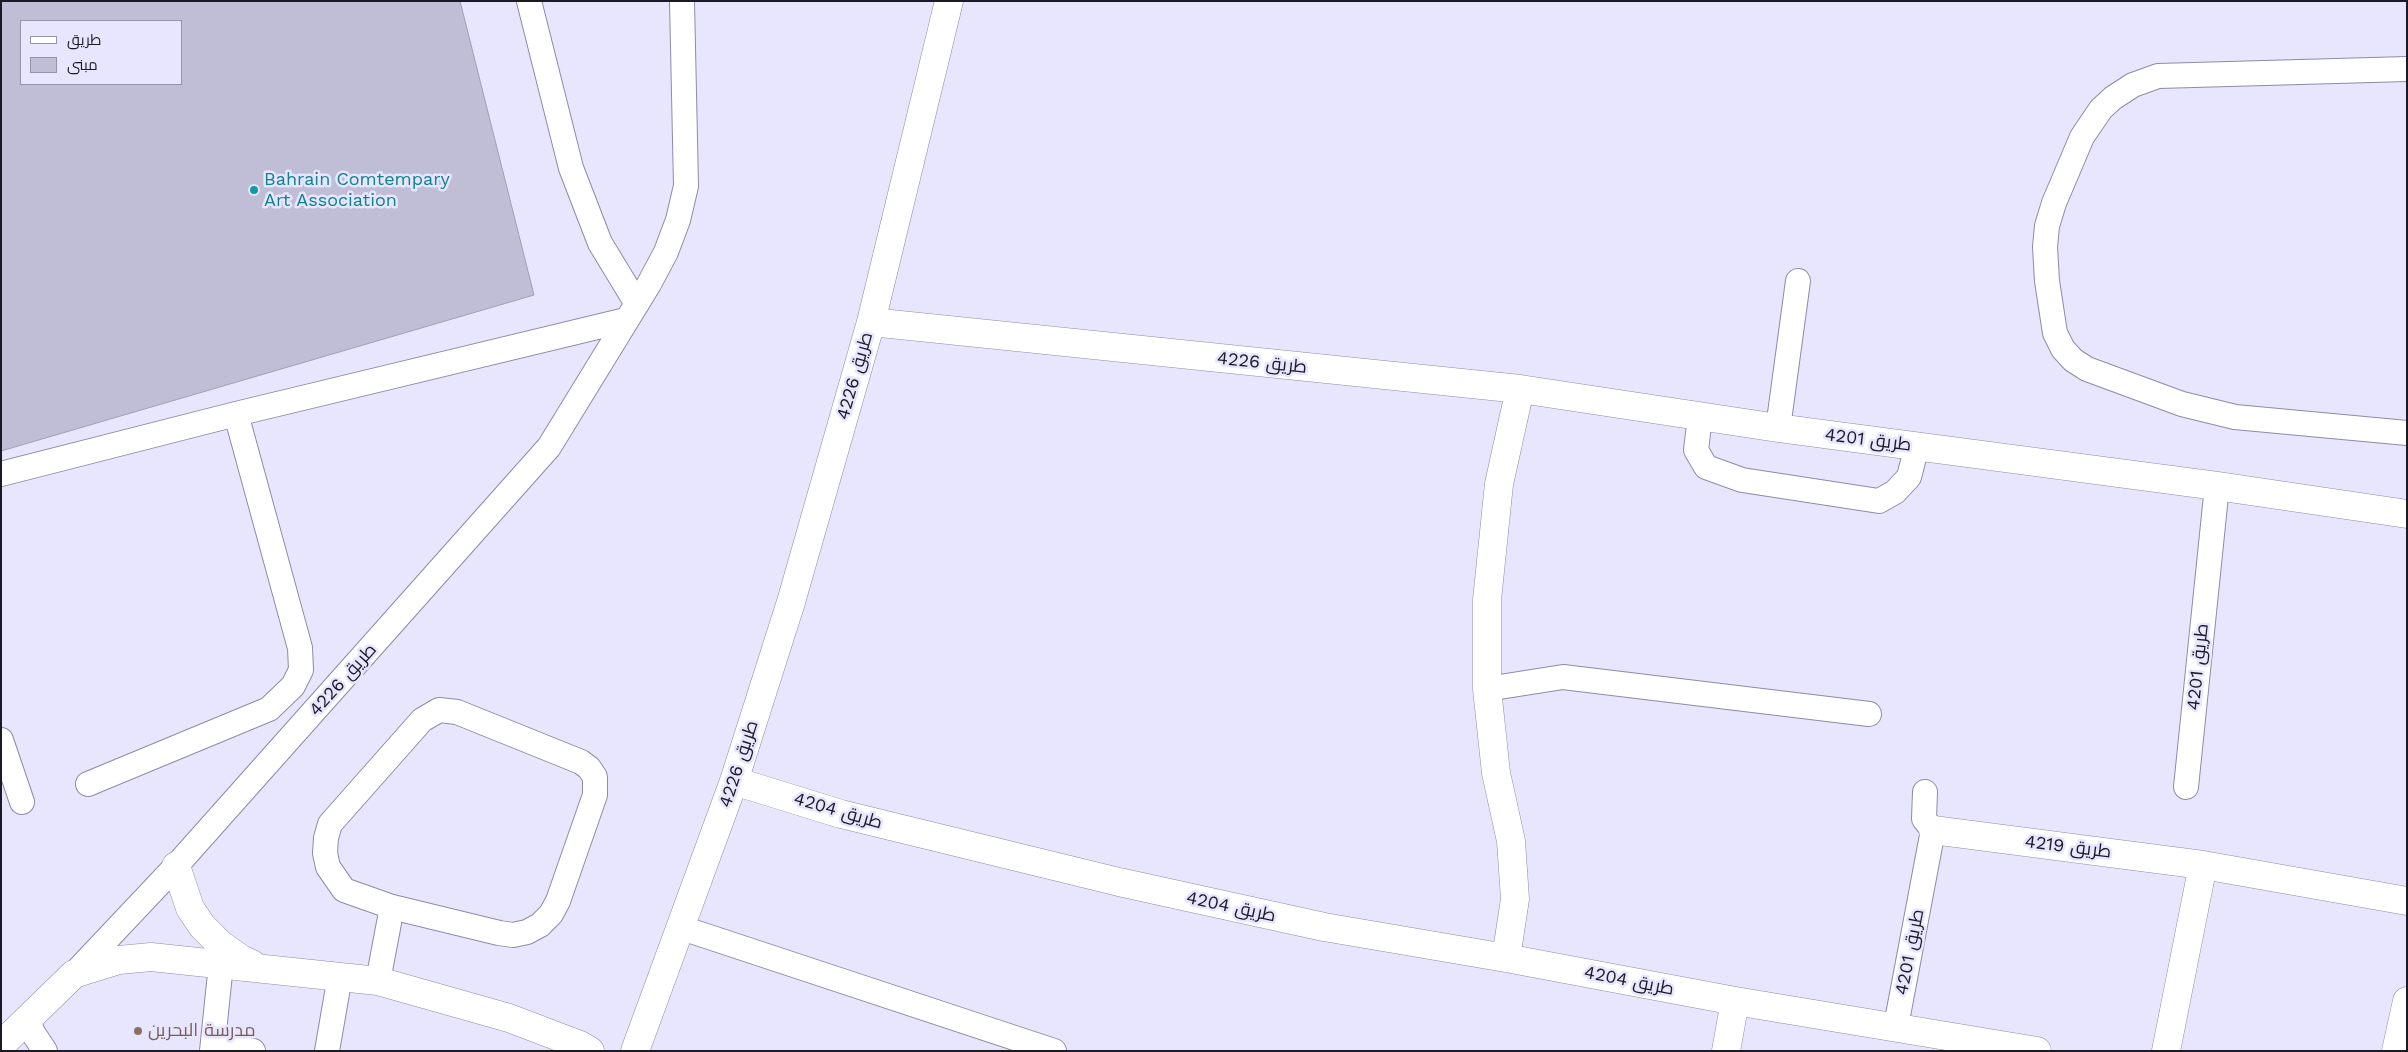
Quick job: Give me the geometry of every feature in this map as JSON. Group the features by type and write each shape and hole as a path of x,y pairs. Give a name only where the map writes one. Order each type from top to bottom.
{"street":[{"path":"871,322 949,1"},
{"name":"طريق 4226","path":"635,1051 682,928 734,781 792,602 871,322 1520,389"},
{"path":"1506,958 1514,899 1511,850 1496,773 1487,690 1487,600 1499,484 1520,389"},
{"name":"طريق 4201","path":"1520,389 1778,428 2217,486 2407,514"},
{"name":"طريق 4204","path":"734,781 841,814 1118,882 1324,927 1506,958 1735,1001 1896,1026 2037,1051"},
{"name":"طريق 4219","path":"1933,830 2203,865 2407,901"},
{"path":"2166,1051 2203,865"},
{"name":"طريق 4226","path":"176,866 181,887 190,908 202,926 220,944 241,959 265,969"},
{"name":"طريق 4226","path":"1,1045 74,974 119,960 151,957 378,981 508,1018 580,1045 590,1051"},
{"path":"1726,1051 1735,1001"},
{"path":"2396,1051 2407,1001"}],"lane":[{"path":"1,474 631,312 600,243 571,168 529,1"},
{"name":"طريق 4226","path":"74,974 176,866 549,447 666,252 678,220 686,186 682,1"},
{"path":"2407,69 2158,76 2133,85 2113,98 2101,109 2082,137 2054,203 2047,226 2045,246 2047,282 2055,333 2063,349 2073,360 2087,369 2182,404 2234,417 2407,433"},
{"path":"1778,428 1798,281"},
{"path":"88,784 269,709 293,686 301,670 300,648 236,414"},
{"path":"1700,417 1696,450 1706,467 1742,480 1879,501 1895,492 1909,477 1918,446"},
{"name":"طريق 4201","path":"2186,788 2217,486"},
{"path":"1487,690 1563,677 1870,714"},
{"path":"439,710 457,712 581,762 589,768 595,778 596,795 558,901 551,914 540,925 527,932 513,935 392,906 344,890 328,867 325,853 326,838 330,824 430,714 439,710"},
{"path":"1,740 22,802"},
{"path":"1924,792 1924,819 1933,830"},
{"name":"طريق 4201","path":"1896,1026 1933,830"},
{"path":"378,981 392,906"},
{"path":"682,928 1054,1051"},
{"path":"221,964 212,1046 254,1051"},
{"path":"327,1051 340,976"},
{"path":"28,1020 33,1033 45,1051"}],"building":[{"name":"Bahrain Comtempary Art Association","path":"1,1 460,1 534,295 1,451"}],"place":[{"name":"Bahrain Comtempary Art Association","path":"254,190"},
{"name":"مدرسة البحرين","path":"138,1031"}]}
